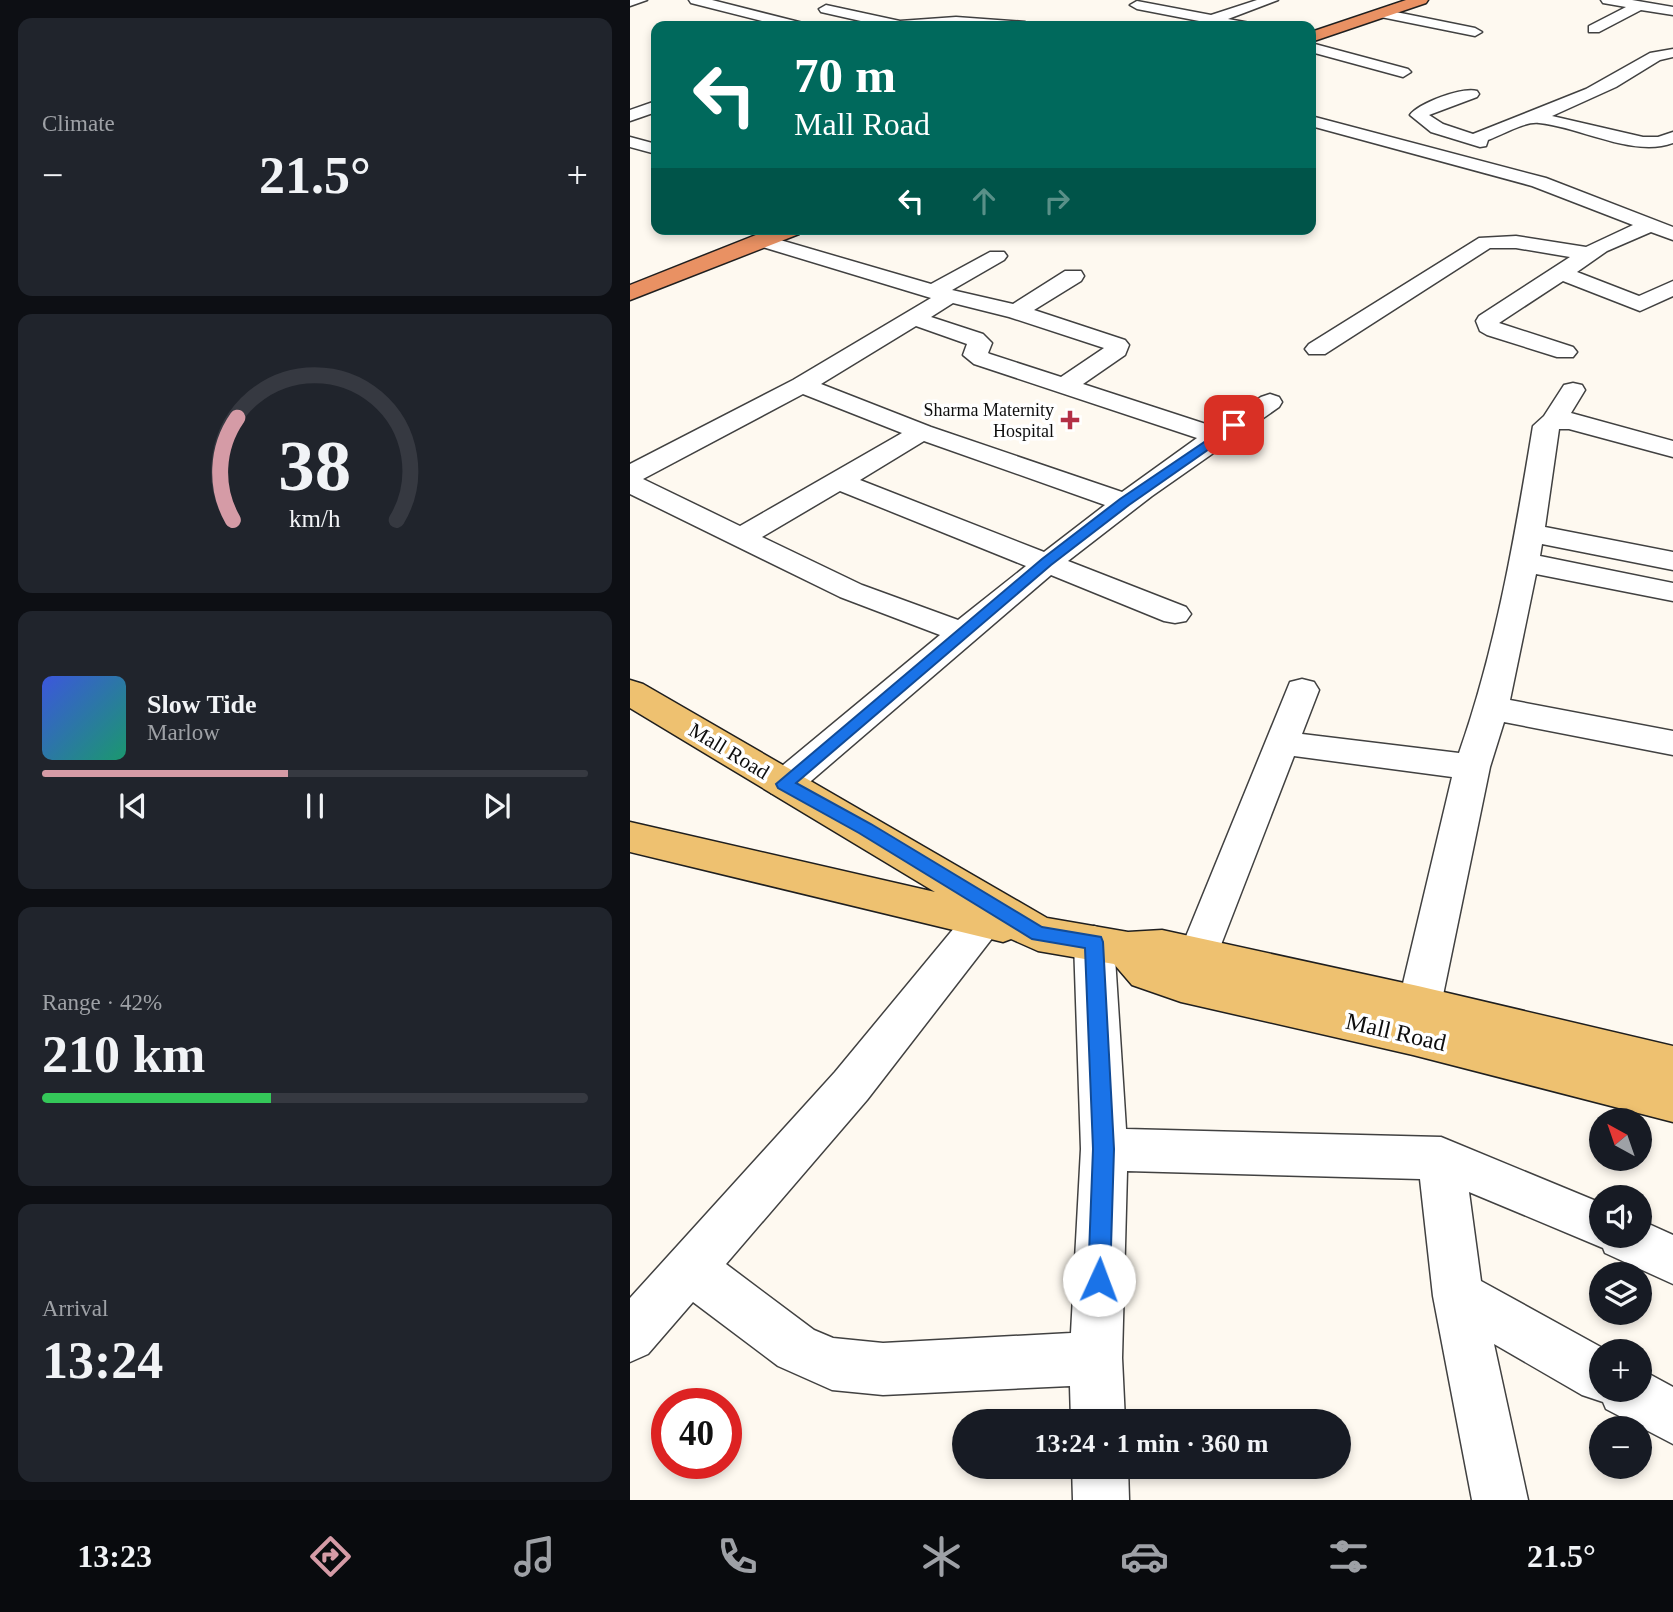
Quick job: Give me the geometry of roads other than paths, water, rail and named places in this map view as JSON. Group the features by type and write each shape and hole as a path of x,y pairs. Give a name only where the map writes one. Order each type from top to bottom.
{"highway":[{"path":"1316,35 1385,9 1413,2"},
{"path":"630,293 777,235"}],"main road":[{"name":"Mall Road","path":"630,692 784,784 865,828 1038,934 1111,946 1162,948 1198,956 1673,1100"},
{"path":"630,837 1038,934"},
{"name":"Mall Road","path":"1111,946 1149,972 1181,983 1415,1020 1673,1067"}],"street":[{"path":"630,2 640,0"},
{"path":"696,0 779,21"},
{"path":"714,4 731,0"},
{"path":"1206,21 1270,0"},
{"path":"1612,0 1673,11"},
{"path":"1137,5 1222,21"},
{"path":"1594,29 1638,6"},
{"path":"923,7 944,20 958,21"},
{"path":"826,9 875,21"},
{"path":"936,21 979,9"},
{"path":"1414,31 1388,22 1385,9 1475,32"},
{"path":"1612,19 1636,23"},
{"path":"1316,48 1402,72"},
{"path":"1473,140 1536,117 1614,82 1656,54 1673,53"},
{"path":"1471,94 1427,108 1418,115 1437,128 1497,148"},
{"path":"630,116 651,108"},
{"path":"1536,117 1643,142 1660,142 1673,137"},
{"path":"1316,122 1539,182 1673,234"},
{"path":"630,142 651,148"},
{"path":"1539,182 1562,171"},
{"path":"1565,352 1495,330 1488,326 1487,321 1588,254 1651,225"},
{"path":"1318,349 1486,242 1504,240 1588,254"},
{"path":"763,241 942,294 1016,312 1117,345 1117,350 1108,358 1064,386"},
{"path":"630,475 802,385 913,318 997,256"},
{"path":"1561,273 1662,313"},
{"path":"1016,312 1073,276"},
{"path":"1640,304 1673,288"},
{"path":"913,318 975,339 980,343 975,355 982,359 1216,436"},
{"path":"802,385 922,432 1124,502"},
{"path":"1415,1020 1472,767 1492,708 1527,547 1544,430 1573,390"},
{"path":"784,784 1047,562 1124,502 1216,436 1270,402"},
{"path":"1553,421 1570,421 1673,449"},
{"path":"741,537 922,432"},
{"path":"839,481 1175,614"},
{"path":"630,483 851,591 963,634"},
{"path":"1527,547 1673,561"},
{"path":"1527,547 1673,592"},
{"path":"1198,956 1302,690"},
{"path":"1492,708 1673,744"},
{"path":"1282,743 1472,767"},
{"path":"630,1336 851,1086 983,920"},
{"path":"1098,1409 1096,1358 1111,946"},
{"path":"1104,1149 1441,1158 1589,1221"},
{"path":"1441,1158 1458,1296 1500,1500"},
{"path":"1648,1248 1673,1260"},
{"path":"691,1269 796,1348 832,1364 883,1369 1096,1358"},
{"path":"1458,1296 1589,1369"},
{"path":"1646,1402 1673,1417"},
{"path":"1100,1479 1101,1500"}],"place":[{"name":"Sharma Maternity Hospital","path":"1070,420"}]}
